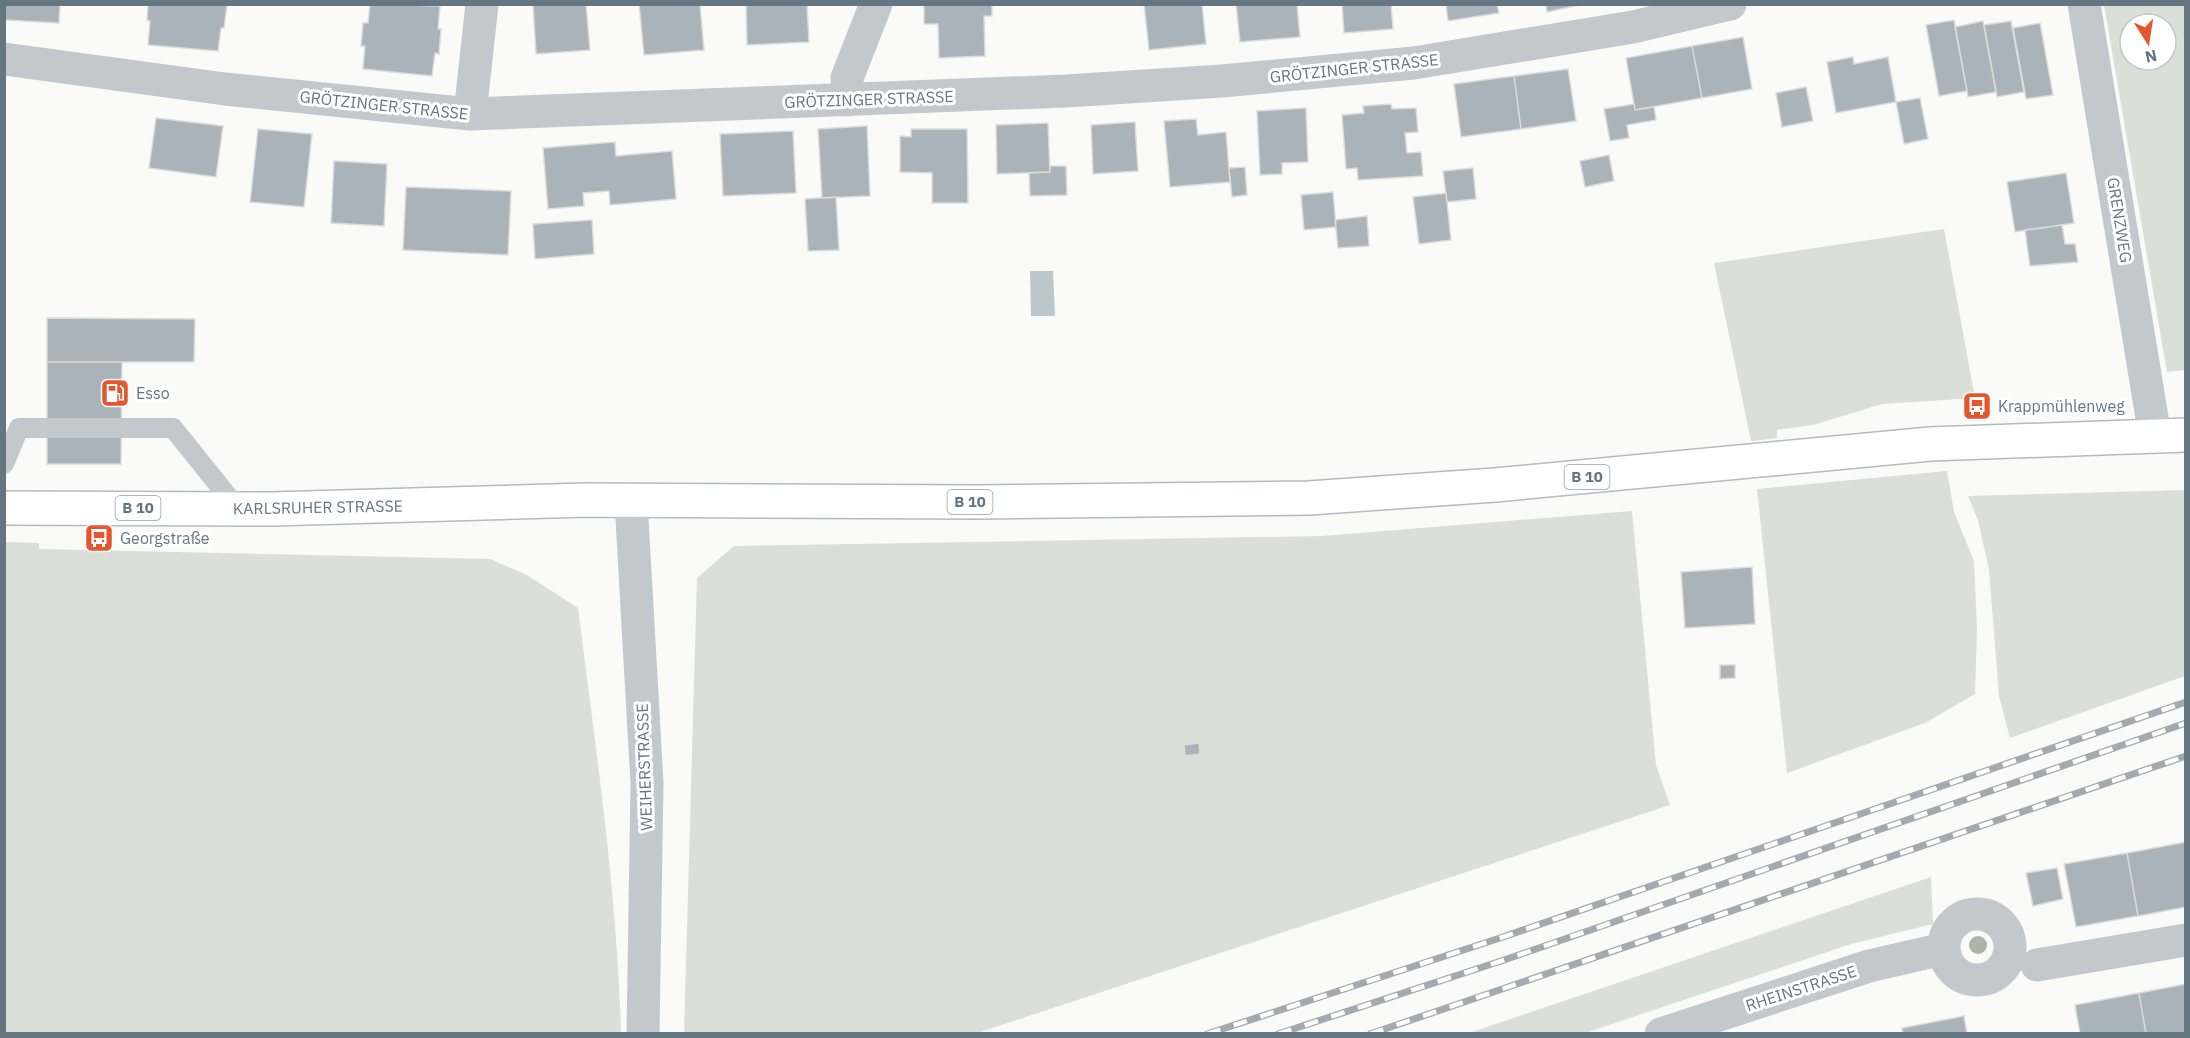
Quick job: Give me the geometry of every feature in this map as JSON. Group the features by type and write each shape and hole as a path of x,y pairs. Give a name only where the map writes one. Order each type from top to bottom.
{"main road":[{"name":"B 10","path":"632,501 990,502 1309,498 1495,485 1930,444 2170,436"},
{"name":"KARLSRUHER STRASSE","path":"4,508 238,509 586,500 632,501"}],"street":[{"path":"470,114 482,4"},
{"path":"848,100 847,78 876,4"},
{"name":"GRÖTZINGER STRASSE","path":"4,59 225,89 470,114 1088,90 1222,81 1414,63 1633,27 1730,4"},
{"name":"GRENZWEG","path":"2084,4 2170,436"},
{"name":"WEIHERSTRASSE","path":"632,501 647,783 643,1034"},
{"path":"2037,965 2186,940"},
{"name":"RHEINSTRASSE","path":"1662,1034 1869,966 1943,949"}],"lane":[{"path":"4,464 19,428 173,428 238,509"}],"shaded area":[{"path":"2104,5 2185,5 2185,370 2167,372"},
{"path":"1944,229 1975,398 1882,404 1813,425 1777,430 1777,438 1751,441 1714,263"},
{"path":"1030,271 1053,271 1055,316 1031,316"},
{"path":"1947,471 1954,512 1974,561 1977,629 1975,694 1925,723 1787,773 1757,489"},
{"path":"2185,490 2185,676 2010,738 1999,696 1989,570 1978,520 1968,496"},
{"path":"1632,511 1656,765 1670,805 977,1033 684,1034 697,578 734,546 1322,536"},
{"path":"5,542 39,543 39,549 490,559 527,575 578,608 610,874 621,1033 5,1033"},
{"path":"1931,877 1933,924 1851,944 1585,1033 1469,1033"}],"building":[{"path":"4,4 60,4 59,23 4,20"},
{"path":"148,4 227,5 218,51 148,45 150,21 147,20"},
{"path":"370,4 440,6 439,54 435,53 432,76 363,69 365,46 361,46 363,23 368,23"},
{"path":"533,4 586,4 590,50 536,54"},
{"path":"639,4 700,4 704,50 644,55"},
{"path":"746,4 807,4 809,42 747,45"},
{"path":"924,4 992,4 992,16 984,16 985,56 939,58 938,24 924,24"},
{"path":"1144,4 1202,4 1206,44 1149,50"},
{"path":"1236,4 1297,4 1300,37 1240,42"},
{"path":"1342,4 1391,4 1393,29 1344,33"},
{"path":"1446,4 1497,4 1499,13 1448,21"},
{"path":"1546,4 1584,4 1547,12"},
{"path":"1954,20 1967,91 1939,96 1926,25"},
{"path":"1983,21 1996,92 1968,97 1955,27"},
{"path":"2011,21 2024,92 1997,97 1984,25"},
{"path":"2040,23 2053,95 2026,99 2013,28"},
{"path":"1743,37 1752,89 1702,98 1692,46"},
{"path":"1692,46 1702,98 1635,110 1626,58"},
{"path":"1853,57 1854,64 1888,57 1896,102 1836,113 1827,62"},
{"path":"1568,69 1576,121 1521,129 1514,76"},
{"path":"1514,76 1521,129 1461,137 1454,84"},
{"path":"1806,87 1813,121 1782,127 1776,93"},
{"path":"1920,98 1928,139 1904,144 1896,102"},
{"path":"1391,104 1392,109 1416,108 1418,132 1405,133 1407,153 1421,152 1423,176 1358,180 1357,168 1346,169 1342,115 1364,113 1363,106"},
{"path":"1634,104 1635,110 1654,107 1656,120 1627,125 1629,138 1610,141 1604,109"},
{"path":"1306,108 1308,162 1282,163 1282,174 1260,175 1257,111"},
{"path":"156,118 223,126 216,177 149,168"},
{"path":"1196,119 1198,135 1226,132 1230,182 1170,187 1164,121"},
{"path":"1135,122 1138,171 1093,174 1091,125"},
{"path":"1048,123 1050,172 997,174 996,125"},
{"path":"867,126 870,196 822,198 818,129"},
{"path":"258,129 312,134 304,207 250,202"},
{"path":"911,129 967,129 968,203 932,203 932,173 900,172 900,136 911,137"},
{"path":"793,131 796,193 723,196 720,134"},
{"path":"615,142 616,156 672,151 676,199 610,205 609,191 583,193 584,206 548,209 543,148"},
{"path":"1609,155 1614,181 1585,187 1580,161"},
{"path":"334,161 387,164 384,226 331,223"},
{"path":"1050,166 1066,166 1067,195 1030,196 1029,173 1050,172"},
{"path":"1245,167 1247,195 1232,197 1229,168"},
{"path":"1473,168 1476,199 1447,202 1443,171"},
{"path":"2066,173 2074,223 2015,232 2007,182"},
{"path":"406,187 511,191 508,255 403,250"},
{"path":"1333,192 1336,227 1304,230 1301,195"},
{"path":"1446,193 1451,240 1419,244 1413,197"},
{"path":"836,197 839,250 808,251 805,199"},
{"path":"1367,216 1369,246 1338,248 1335,220"},
{"path":"592,220 594,254 535,259 533,224"},
{"path":"2062,225 2065,244 2075,244 2078,262 2030,266 2025,230"},
{"path":"47,318 195,319 194,362 47,362"},
{"path":"47,362 122,362 121,464 47,464"},
{"path":"1752,567 1755,624 1685,628 1681,572"},
{"path":"1720,665 1735,665 1735,678 1720,679"},
{"path":"1199,743 1200,754 1185,756 1184,745"},
{"path":"2186,842 2186,907 2138,916 2127,853"},
{"path":"2127,853 2138,916 2076,927 2064,864"},
{"path":"2057,868 2063,899 2033,906 2026,873"},
{"path":"2186,984 2186,1034 2146,1034 2139,993"},
{"path":"2139,993 2146,1034 2080,1034 2075,1005"},
{"path":"1964,1016 1967,1034 1903,1034 1902,1028"}],"railway":[{"path":"1207,1034 1500,938 2186,702"},
{"path":"1278,1034 1507,959 2186,723"},
{"path":"1370,1034 2186,756"}],"place":[{"name":"Esso","path":"115,393"},
{"name":"Krappmühlenweg","path":"1977,406"},
{"name":"Georgstraße","path":"99,538"}]}
